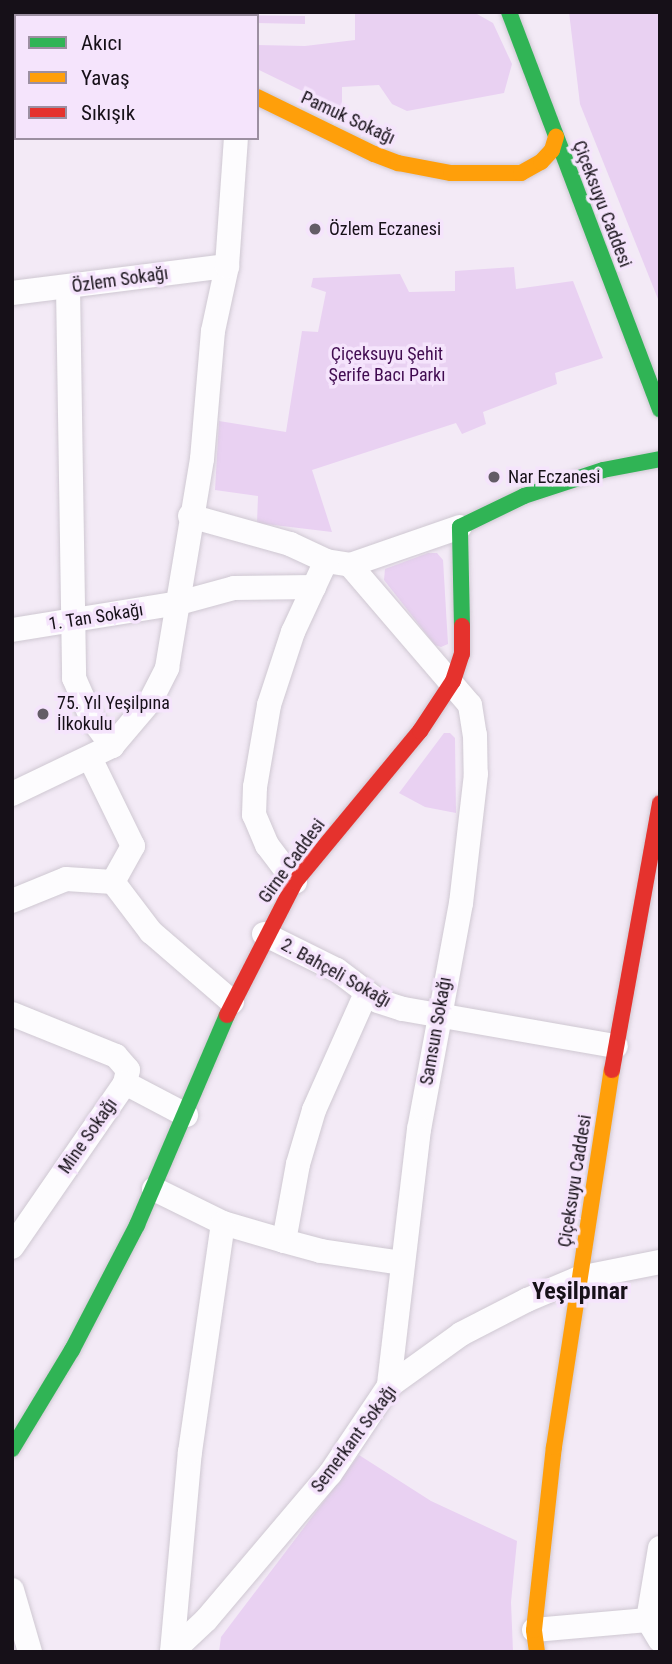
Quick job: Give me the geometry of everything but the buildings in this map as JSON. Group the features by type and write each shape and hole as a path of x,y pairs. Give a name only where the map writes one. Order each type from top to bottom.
{"street":[{"name":"Çiçeksuyu Caddesi","path":"509,12 523,42 581,206 660,409"},
{"path":"523,42 528,21"},
{"name":"Pamuk Sokağı","path":"264,107 398,163 451,173 509,174 532,169 552,150 556,137"},
{"path":"12,794 112,746 151,700 167,668 179,603 190,516 202,459 213,331 227,266 236,140"},
{"name":"Pamuk Sokağı","path":"509,174 538,187"},
{"path":"557,195 581,206"},
{"name":"Özlem Sokağı","path":"12,293 227,266"},
{"path":"68,287 74,678 92,719 112,746"},
{"path":"190,516 290,544 326,561 350,565 460,527 524,496 603,470 660,459"},
{"name":"Girne Caddesi","path":"12,1449 72,1350 154,1189 232,1002 264,934 295,882 420,731 453,681 462,654 460,527"},
{"path":"295,882 267,845 254,816 255,787 269,705 293,632 326,561"},
{"name":"Samsun Sokağı","path":"350,565 453,681 470,705 475,735 476,774 461,903 418,1129 389,1386"},
{"name":"1. Tan Sokağı","path":"12,630 179,603 234,588 314,587"},
{"path":"90,758 133,846 113,882"},
{"name":"Çiçeksuyu Caddesi","path":"536,1641 554,1447 579,1278 616,1046 660,803"},
{"path":"12,901 66,879 113,882 151,932 232,1002"},
{"name":"2. Bahçeli Sokağı","path":"264,934 337,970 378,1001 438,1016 616,1046"},
{"path":"284,1241 298,1164 314,1110 366,993"},
{"path":"12,1014 116,1056 128,1070 125,1083"},
{"name":"Mine Sokağı","path":"12,1247 125,1083 186,1115"},
{"path":"154,1189 223,1223 321,1251 401,1263"},
{"path":"172,1652 190,1452 223,1223"},
{"name":"Semerkant Sokağı","path":"172,1652 206,1620 330,1474 389,1386 461,1334 579,1278 660,1262"},
{"path":"536,1641 654,1630 660,1548"},
{"path":"12,1590 30,1652"}],"green space":[{"path":"355,12 477,14 493,23 512,64 504,93 407,111 392,104 379,85 342,87 342,107 333,106 259,70 259,45 305,46 355,40"},
{"path":"569,12 660,12 660,304 580,104"},
{"path":"12,13 15,14 12,94"},
{"path":"259,15 305,16 305,24 259,23"},
{"name":"Çiçeksuyu Şehit Şerife Bacı Parkı","path":"514,267 516,289 573,281 603,358 555,373 557,384 483,412 486,424 462,434 456,423 312,470 332,532 257,523 258,496 215,490 219,421 286,432 302,331 318,332 326,292 311,287 313,278 400,274 409,292 455,291 455,271"},
{"path":"428,553 437,553 443,560 448,644 441,647 435,645 384,580 385,569"},
{"path":"444,733 450,733 455,738 456,813 425,807 399,793"},
{"path":"359,1455 431,1501 517,1541 511,1602 513,1652 219,1652 221,1637"}],"traffic: fast":[{"path":"509,12 660,409"},
{"path":"462,626 460,527 524,496 603,470 660,459"},
{"path":"12,1449 72,1350 137,1225 227,1015"}],"traffic: slow":[{"path":"259,98 374,154 398,163 451,173 521,173 541,162 552,150 556,137"},
{"path":"537,1652 534,1630 554,1447 612,1070"}],"traffic: jam":[{"path":"227,1015 295,882 420,731 453,681 462,654 462,626"},
{"path":"612,1070 660,803"}],"place":[{"name":"Özlem Eczanesi","path":"315,229"},
{"name":"Nar Eczanesi","path":"494,477"},
{"name":"75. Yıl Yeşilpına İlkokulu","path":"43,714"}],"district":[{"name":"Yeşilpınar","path":"580,1292"}]}
